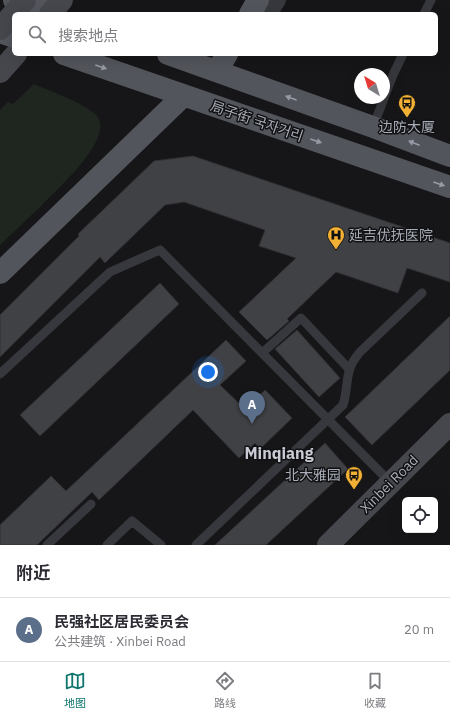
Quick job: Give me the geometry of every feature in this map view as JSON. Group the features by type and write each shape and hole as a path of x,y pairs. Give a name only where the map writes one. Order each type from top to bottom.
{"main road":[{"path":"14,0 48,12"},
{"path":"240,12 247,0"},
{"path":"251,12 258,0"},
{"path":"0,32 12,36"},
{"name":"局子街 국자거리","path":"70,56 450,187"},
{"path":"180,56 217,62 373,127 450,156"},
{"path":"0,260 179,94"},
{"path":"0,273 179,94"}],"street":[{"path":"15,12 25,0"},
{"path":"52,12 62,0"},
{"path":"269,12 277,0"},
{"path":"0,29 12,15"},
{"path":"0,72 14,56"},
{"path":"217,62 232,56"},
{"name":"Xinbei Road","path":"328,545 450,424"}],"lane":[{"path":"425,12 431,0"},
{"path":"373,127 402,56"},
{"path":"0,374 110,272 160,250 391,483"},
{"path":"196,545 343,405 346,396 349,369 360,352 422,293"},
{"path":"262,353 301,318 349,369"},
{"path":"48,545 91,504"},
{"path":"107,545 132,521 161,545"}],"shaded area":[{"path":"34,84 77,102 92,111 97,116 100,126 98,138 82,164 0,245 0,110 8,102 13,104"}],"building":[{"path":"193,156 450,243 450,282 407,268 398,293 336,272 287,319 289,321 267,340 239,312 296,258 259,246 265,230 184,202 165,205 105,263 100,257 0,357 0,315 79,236 78,234 154,161"},
{"path":"160,283 179,304 40,436 20,415"},
{"path":"450,316 450,370 372,445 345,417"},
{"path":"297,330 340,378 319,397 275,349"},
{"path":"226,340 246,361 220,385 245,409 265,390 292,418 260,449 255,443 239,458 193,410 99,500 92,492 37,545 0,545 0,525 51,476 66,491"},
{"path":"325,443 348,469 266,545 215,545"}],"place":[{"name":"边防大厦","path":"407,118"},
{"name":"延吉优抚医院","path":"336,250"},
{"name":"民强社区居民委员会","path":"252,424"},
{"name":"北大雅园","path":"354,490"}],"district":[{"name":"Minqiang","path":"279,453"}]}
